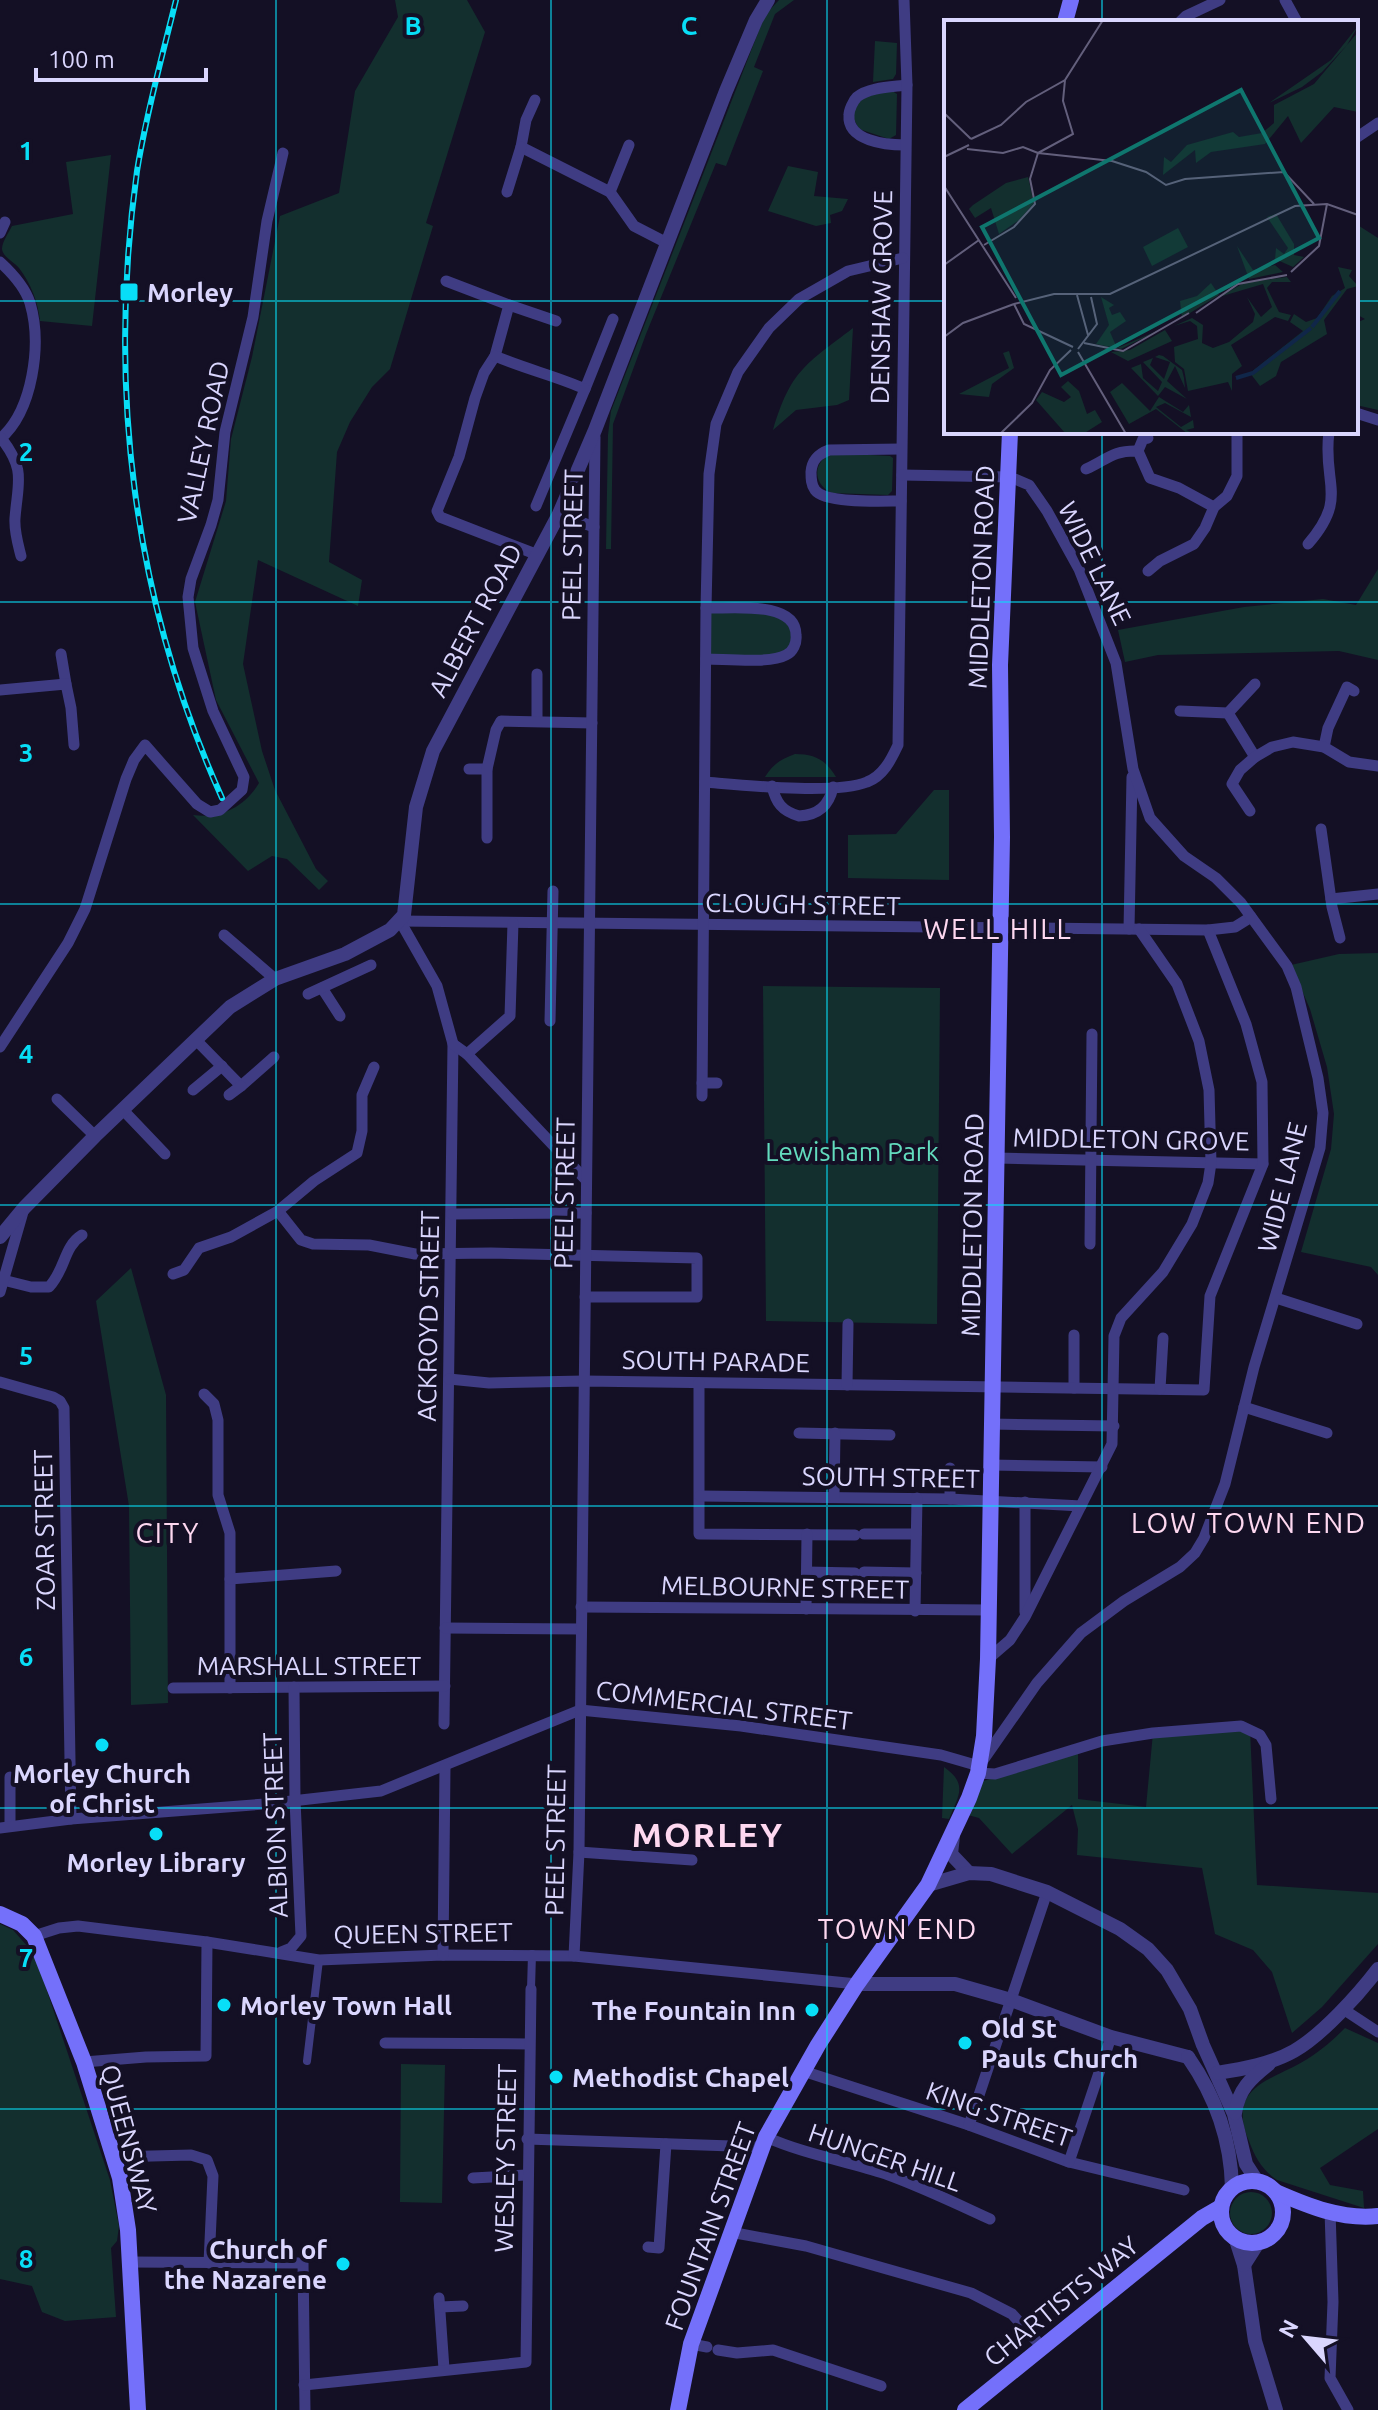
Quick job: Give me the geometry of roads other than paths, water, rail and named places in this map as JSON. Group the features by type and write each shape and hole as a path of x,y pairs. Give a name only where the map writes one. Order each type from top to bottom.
{"main road":[{"path":"1066,20 1071,0"},
{"name":"MIDDLETON ROAD","path":"857,1984 928,1885 979,1769 984,1736 997,1158 1000,665 1010,434"},
{"path":"0,1914 22,1924 34,1936"},
{"name":"QUEENSWAY","path":"34,1936 84,2062 124,2200 138,2410"},
{"name":"FOUNTAIN STREET","path":"678,2410 706,2347 730,2232 763,2142 857,1984"},
{"path":"1233,2237 1223,2225 1221,2207 1232,2188 1241,2183 1257,2181 1311,2207 1349,2216 1378,2216"},
{"path":"1187,2231 1210,2229 1258,2243 1276,2233 1283,2218 1282,2203 1276,2192"},
{"name":"CHARTISTS WAY","path":"965,2410 1221,2207"},
{"path":"1283,2218 1311,2207"}],"street":[{"name":"ALBERT ROAD","path":"400,921 407,903 416,807 433,751 559,514 595,430 726,91 768,0"},
{"name":"DENSHAW GROVE","path":"705,782 846,787 869,782 888,766 898,745 907,85 904,0"},
{"path":"1182,20 1220,0"},
{"path":"1285,0 1296,20"},
{"path":"905,145 873,141 853,130 849,123 849,110 857,97 880,88 907,85"},
{"path":"507,192 526,120 535,100"},
{"path":"1358,137 1377,126"},
{"path":"610,192 629,145"},
{"path":"521,147 610,192 634,226 667,243"},
{"name":"VALLEY ROAD","path":"0,1047 79,921 126,779 145,745 197,804 210,812 220,810 242,790 244,777 213,711 193,648 188,597 191,579 218,500 223,441 253,317 267,221 283,153"},
{"path":"717,1083 702,1090 706,608 709,474 716,424 738,372 769,328 799,299 848,271 903,258"},
{"path":"0,262 18,281 29,300 34,323 30,383 24,406 15,425 1,439 14,455 19,473 20,496 15,531 21,556"},
{"path":"446,281 556,321"},
{"path":"509,305 495,356 484,373 459,457 437,511 440,517 538,555"},
{"path":"536,506 613,319"},
{"path":"495,356 585,389"},
{"path":"1358,414 1378,420"},
{"name":"PEEL STREET","path":"574,1956 579,1852 595,430"},
{"path":"1148,571 1160,561 1194,544 1214,507 1227,496 1237,476 1237,434"},
{"path":"1308,544 1322,528 1332,504 1327,464 1329,434"},
{"path":"1148,438 1143,439 1138,451 1150,478 1179,488 1214,507"},
{"path":"901,449 829,450 821,453 812,463 811,480 816,492 827,498 901,501"},
{"path":"1101,479 1091,467 1122,450 1138,451"},
{"path":"902,475 1010,477"},
{"name":"WIDE LANE","path":"979,1769 1037,1683 1081,1633 1124,1601 1180,1567 1195,1553 1225,1484 1244,1407 1320,1148 1323,1113 1318,1078 1296,987 1287,966 1241,903 1216,878 1184,856 1150,818 1133,769 1116,663 1092,598 1064,540 1039,498 1029,485 1010,477"},
{"path":"559,514 594,527"},
{"path":"1152,549 1160,561"},
{"path":"706,608 773,610 788,615 796,627 797,642 788,655 775,658 706,659"},
{"path":"61,654 74,745"},
{"path":"537,674 537,721"},
{"path":"0,690 66,684"},
{"path":"1180,711 1228,713 1255,684"},
{"path":"1324,747 1328,728 1347,687 1354,691"},
{"path":"1228,713 1255,757"},
{"path":"487,838 487,769 501,721 592,723"},
{"path":"1250,811 1232,784 1240,770 1272,747 1293,742 1324,747 1349,762 1378,766"},
{"path":"469,769 487,769"},
{"path":"988,1659 1010,1640 1025,1617 1102,1467 1112,1444 1114,1426 1114,1336 1121,1318 1163,1272 1192,1224 1208,1183 1211,1163 1209,1090 1199,1041 1177,984 1134,929 1133,769"},
{"path":"772,786 781,807 799,816 819,812 833,787"},
{"path":"1321,829 1340,938"},
{"path":"550,1021 553,891"},
{"path":"1331,899 1378,894"},
{"name":"CLOUGH STREET","path":"400,921 1208,930 1235,927 1251,917"},
{"path":"0,1237 95,1136 230,1007 275,979 345,954 390,930 400,921"},
{"name":"ACKROYD STREET","path":"400,921 437,986 453,1044 444,1724"},
{"path":"467,1054 510,1016 513,923"},
{"path":"1208,930 1246,1024 1262,1082 1263,1164"},
{"path":"224,935 275,979"},
{"path":"345,954 357,973"},
{"path":"308,994 371,965"},
{"path":"322,988 340,1016"},
{"path":"1090,1244 1092,1034"},
{"path":"196,1040 241,1086"},
{"path":"453,1044 467,1054 586,1180"},
{"path":"229,1095 274,1057"},
{"path":"193,1090 222,1066"},
{"path":"173,1274 184,1270 199,1248 231,1237 278,1211 314,1181 357,1153 362,1131 362,1095 374,1067"},
{"path":"57,1099 95,1136"},
{"path":"123,1110 165,1154"},
{"name":"MIDDLETON GROVE","path":"997,1158 1263,1164"},
{"name":"SOUTH PARADE","path":"449,1379 489,1383 584,1381 1204,1390 1210,1296 1263,1164"},
{"path":"24,1208 2,1286 49,1287 60,1276 71,1241 82,1235"},
{"path":"278,1211 301,1240 313,1244 348,1243 415,1254 697,1258 697,1297 585,1297"},
{"path":"452,1214 586,1213"},
{"path":"1276,1298 1357,1324"},
{"name":"SOUTH PARADE","path":"847,1385 848,1324"},
{"path":"1074,1335 1074,1388"},
{"path":"1160,1389 1163,1338"},
{"name":"ZOAR STREET","path":"0,1382 53,1397 64,1408 71,1819"},
{"path":"699,1383 699,1534 916,1534"},
{"path":"204,1394 214,1404 218,1420 218,1495 230,1533 230,1688"},
{"path":"1244,1407 1327,1433"},
{"path":"991,1424 1114,1426"},
{"path":"799,1433 890,1435"},
{"path":"834,1497 835,1433"},
{"path":"991,1465 1102,1467"},
{"path":"950,1468 950,1499"},
{"name":"SOUTH STREET","path":"700,1496 917,1498 1081,1506"},
{"path":"915,1611 917,1498"},
{"path":"1025,1502 1025,1617"},
{"path":"806,1609 807,1534"},
{"path":"230,1579 336,1571"},
{"path":"807,1572 916,1573"},
{"name":"MELBOURNE STREET","path":"581,1607 989,1610"},
{"path":"445,1628 581,1629"},
{"name":"MARSHALL STREET","path":"173,1688 445,1686"},
{"name":"ALBION STREET","path":"281,1952 291,1948 301,1936 294,1687"},
{"name":"COMMERCIAL STREET","path":"5,1827 381,1791 580,1710 741,1726 941,1755 979,1769"},
{"path":"979,1769 995,1774 1102,1741 1153,1733 1241,1726 1260,1735 1266,1745 1271,1799"},
{"path":"443,1955 445,1767"},
{"path":"5,1827 10,1777"},
{"path":"955,1827 951,1854 969,1873"},
{"path":"579,1852 692,1860"},
{"path":"928,1885 969,1873 991,1874 1047,1892 1120,1929 1148,1949 1182,1991 1203,2045 1221,2075 1217,2092 1246,2164 1257,2181"},
{"path":"969,2125 1047,1892"},
{"name":"QUEEN STREET","path":"34,1936 78,1926 281,1952 319,1960 532,1954 857,1984"},
{"path":"84,2062 206,2056 207,1942"},
{"name":"WESLEY STREET","path":"444,2369 526,2362 526,2175 532,1954"},
{"path":"307,2061 319,1960"},
{"path":"1221,2075 1273,2061 1297,2050 1343,2009 1378,1969"},
{"path":"857,1984 955,1984 1011,2000 1111,2037 1188,2057 1228,2117"},
{"path":"1343,2009 1378,2032"},
{"path":"1069,2162 1111,2037"},
{"path":"385,2043 529,2044"},
{"path":"1188,2057 1203,2045"},
{"path":"1232,2188 1228,2117 1245,2084 1273,2061"},
{"name":"KING STREET","path":"803,2071 969,2125 1069,2162 1184,2190"},
{"name":"HUNGER HILL","path":"527,2139 666,2144 763,2142 887,2175 990,2219"},
{"path":"648,2247 659,2248 666,2144"},
{"path":"113,2157 191,2155 207,2160 213,2176 209,2263"},
{"path":"473,2178 526,2175"},
{"path":"1330,2211 1333,2302 1330,2378 1348,2410"},
{"path":"730,2232 806,2246 971,2293 1012,2314 1042,2347"},
{"path":"1233,2237 1244,2265 1255,2341 1276,2410"},
{"path":"1244,2265 1258,2243"},
{"path":"130,2262 303,2263 305,2410"},
{"path":"304,2385 444,2369 440,2302 463,2306"},
{"path":"706,2347 737,2353 773,2350 881,2386"}],"railway":[{"path":"176,0 137,171 128,252 125,332 127,412 135,491 148,570 167,647 192,723 222,798"}],"place":[{"name":"Morley","path":"129,292"},
{"name":"Morley Church of Christ","path":"102,1745"},
{"name":"Morley Library","path":"156,1834"},
{"name":"Morley Town Hall","path":"224,2005"},
{"name":"The Fountain Inn","path":"812,2010"},
{"name":"Old St Pauls Church","path":"965,2043"},
{"name":"Methodist Chapel","path":"556,2077"},
{"name":"Church of the Nazarene","path":"343,2264"}],"district":[{"name":"WELL HILL","path":"998,928"},
{"name":"LOW TOWN END","path":"1249,1522"},
{"name":"CITY","path":"168,1532"},
{"name":"MORLEY","path":"708,1834"},
{"name":"TOWN END","path":"898,1928"}],"park label":[{"name":"Lewisham Park","path":"852,1151"}]}
